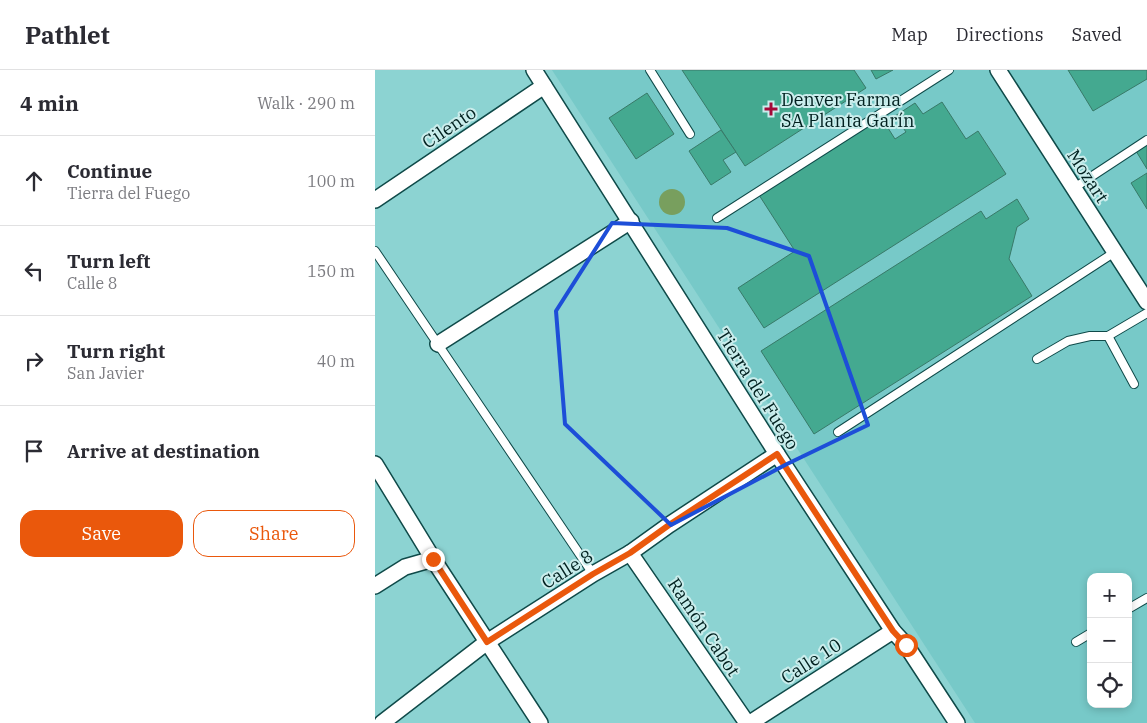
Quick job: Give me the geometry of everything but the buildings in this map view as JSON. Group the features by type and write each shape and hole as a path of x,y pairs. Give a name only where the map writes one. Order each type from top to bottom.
{"street":[{"name":"Tierra del Fuego","path":"534,70 777,454 893,631 906,645 957,723"},
{"name":"Mozart","path":"998,70 1147,302"},
{"name":"Cilento","path":"375,200 544,86"},
{"path":"439,344 631,221"},
{"name":"Calle 8","path":"381,723 487,642 593,574 630,553 777,454"},
{"path":"375,464 433,559 540,723"},
{"name":"Ramón Cabot","path":"630,553 749,723"},
{"path":"375,586 405,567 433,559"},
{"name":"Calle 10","path":"749,723 893,631"}],"lane":[{"path":"650,70 690,134"},
{"path":"717,218 949,70"},
{"path":"1074,188 1147,140"},
{"path":"375,250 593,574"},
{"path":"839,432 1115,252"},
{"path":"1037,359 1068,341 1090,336 1109,336 1147,313"},
{"path":"1109,336 1134,384"},
{"path":"1132,607 1147,598"},
{"path":"1076,642 1087,635"}],"highlighted area":[{"path":"612,223 727,228 809,256 868,425 787,464 671,525 565,424 556,311"}],"shaded area":[{"path":"552,70 1147,70 1147,723 975,723"},
{"path":"672,189 681,193 685,202 681,211 672,215 663,211 659,202 663,193"}],"place":[{"name":"Denver Farma SA Planta Garín","path":"771,109"}],"route":[{"path":"433,559 487,642 593,574 630,553 777,454 893,631 906,645"}]}
